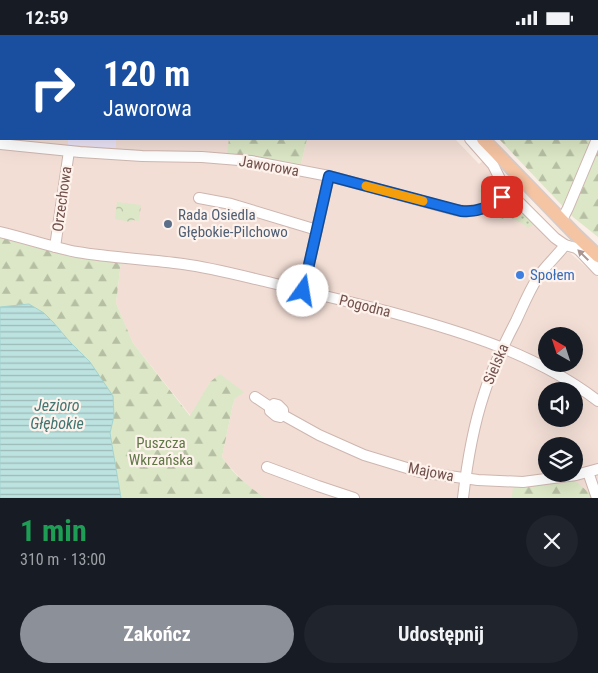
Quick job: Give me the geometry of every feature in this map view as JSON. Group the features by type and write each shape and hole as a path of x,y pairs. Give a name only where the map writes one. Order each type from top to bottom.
{"main road":[{"path":"485,140 598,257"}],"street":[{"path":"471,140 493,165 504,187 555,238 565,245 576,248 598,270"},
{"path":"562,220 596,140"},
{"name":"Jaworowa","path":"0,144 142,156 238,160 329,176 466,212 477,211 490,206 521,178"},
{"name":"Orzechowa","path":"55,247 69,151"},
{"path":"303,291 329,176"},
{"path":"200,198 231,204 317,230"},
{"name":"Pogodna","path":"0,232 78,252 183,264 227,273 428,323 524,357 555,373 598,401"},
{"name":"Sielska","path":"463,498 472,440 486,386 502,348 535,282 545,267 565,245"},
{"name":"Majowa","path":"255,397 270,407 274,404 278,405 283,410 283,415 325,438 380,461 420,472 491,481 523,481 576,475 593,471 597,498"},
{"path":"267,467 354,498"}],"shaded area":[{"path":"0,140 68,140 68,144 116,147 116,140 229,140 228,153 301,164 307,140 456,140 479,164 484,160 490,167 499,188 555,245 564,252 570,253 598,277 598,498 265,498 250,488 222,457 233,404 235,399 243,392 210,382 191,416 133,343 116,303 121,262 60,253 0,237"},
{"path":"68,140 116,140 116,148 68,145"}],"green space":[{"path":"229,140 307,140 301,164 227,153"},
{"path":"500,140 598,140 598,237 573,217"},
{"path":"493,179 495,187 493,191 490,189 493,192 486,198 479,191"},
{"path":"117,202 141,205 139,221 133,220 131,222 115,219"},
{"path":"512,203 534,224 528,228 520,222 505,216 504,219 500,219 497,216"},
{"name":"Puszcza Wkrzańska","path":"0,237 60,253 121,262 116,303 133,343 190,416 210,382 220,374 244,392 235,399 233,404 222,457 242,480 265,498 121,498 110,433 114,416 70,342 53,322 7,307 0,307"},
{"path":"576,482 593,498 512,498 513,486"}],"water":[{"name":"Jezioro Głębokie","path":"29,304 44,313 90,362 113,396 114,416 110,433 121,498 0,498 0,307"}],"slow traffic":[{"path":"366,186 423,201"}],"place":[{"name":"Rada Osiedla Głębokie-Pilchowo","path":"168,224"},
{"name":"Społem","path":"520,275"}],"route":[{"path":"303,291 329,176 461,211 471,212 482,209 490,206 502,197"}]}
